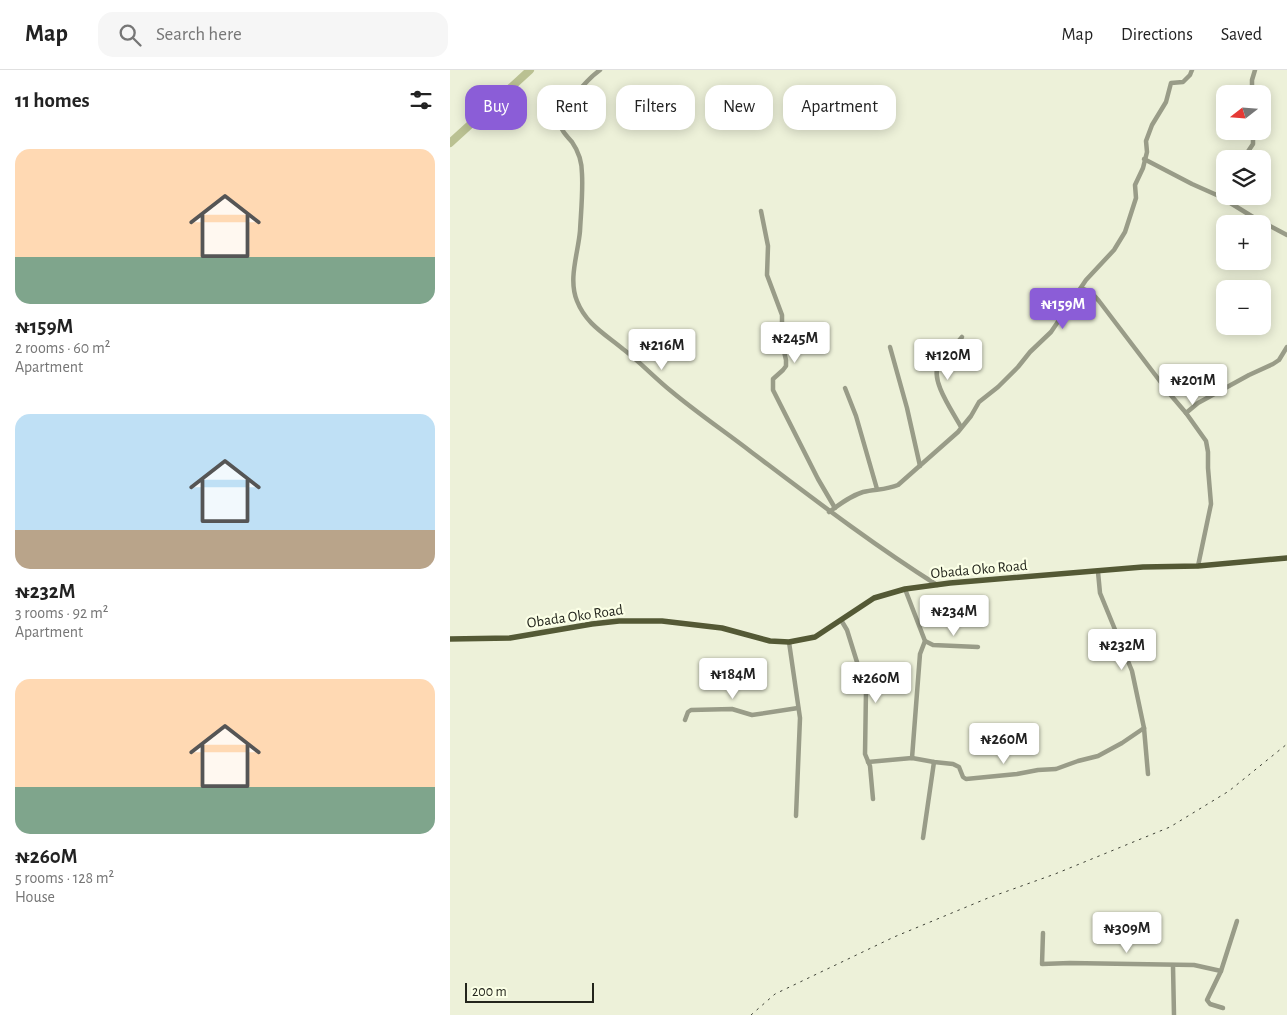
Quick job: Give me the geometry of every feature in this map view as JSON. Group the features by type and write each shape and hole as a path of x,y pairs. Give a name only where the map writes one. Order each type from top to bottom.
{"main road":[{"name":"Obada Oko Road","path":"450,639 510,638 592,624 620,621 662,621 722,628 770,640 789,642 815,637 874,598 905,589 1143,567 1198,566 1287,558"}],"street":[{"path":"600,70 589,78 580,89 563,113 560,121 564,133 578,152 582,174 580,230 572,287 580,308 591,325 623,348 672,392 829,512 937,585"},
{"path":"829,512 852,496 898,485 961,427 971,416 979,402 998,387 1051,332 1086,280 1107,259 1125,232 1136,198 1135,186 1143,168 1147,152 1146,141 1152,125 1166,102 1171,82 1183,82 1192,70"},
{"path":"1252,85 1255,70"},
{"path":"1144,159 1216,195"},
{"path":"1234,205 1287,235"},
{"path":"761,211 768,246 767,276 782,315 782,343 786,360 786,366 773,380 773,390 818,479 835,508"},
{"path":"1086,280 1091,292 1203,435 1208,452 1211,504 1198,566"},
{"path":"1081,288 1091,292"},
{"path":"961,427 938,385 936,369 962,337"},
{"path":"1186,413 1206,399 1273,364 1279,360 1287,347"},
{"path":"890,348 907,408 920,466"},
{"path":"845,388 856,416 876,490"},
{"path":"1098,572 1100,593 1132,671 1144,728 1148,774"},
{"path":"905,589 925,641 920,654 912,758"},
{"path":"841,620 847,630 866,691 865,754 868,762 873,799"},
{"path":"925,641 933,645 978,648"},
{"path":"789,642 800,718 796,816"},
{"path":"685,720 688,712 691,710 732,709 752,715 798,708"},
{"path":"868,762 912,758 957,765 960,768 962,777 966,779 1017,774 1056,769 1098,756 1144,728"},
{"path":"924,838 934,762"},
{"path":"1223,1008 1210,1004 1207,1000 1221,972 1237,921"},
{"path":"1043,933 1042,964 1194,965 1221,972"},
{"path":"1173,966 1174,1015"}],"waterway":[{"path":"450,143 530,70"}],"railway":[{"path":"751,1015 775,994 894,937 1170,827 1229,791 1287,744"}]}
